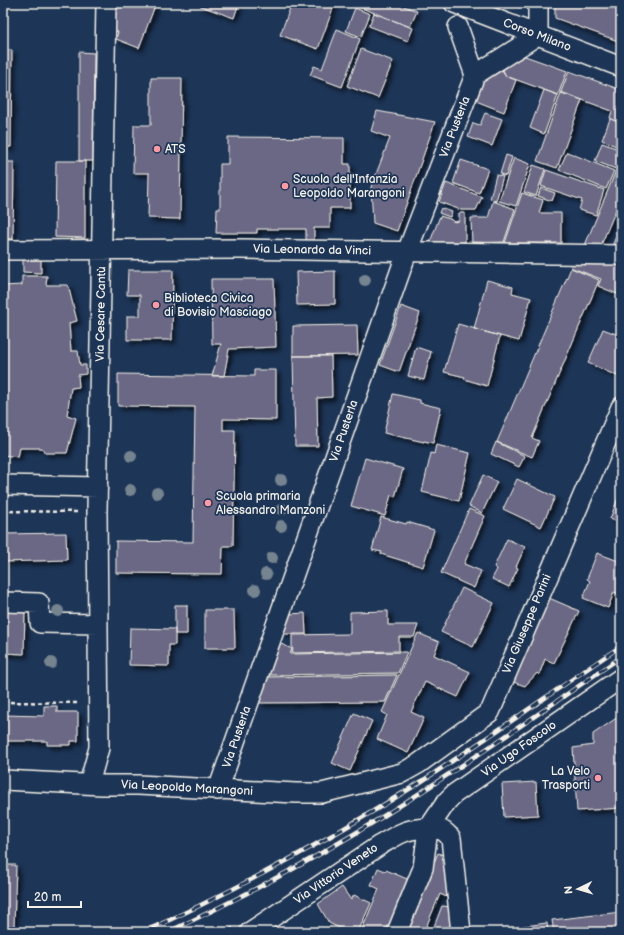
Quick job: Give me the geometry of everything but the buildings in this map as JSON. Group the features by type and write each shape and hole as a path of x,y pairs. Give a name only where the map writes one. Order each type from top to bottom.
{"street":[{"name":"Via Cesare Cantù","path":"89,784 99,748 97,512 106,3"},
{"name":"Corso Milano","path":"454,3 621,67"},
{"path":"458,27 475,74 538,35 538,3"},
{"name":"Via Pusterla","path":"218,790 407,252 475,74"},
{"name":"Via Leonardo da Vinci","path":"3,250 101,249 621,255"},
{"name":"Via Giuseppe Parini","path":"369,782 402,772 418,764 490,712 621,407"},
{"path":"3,485 98,487"},
{"path":"3,602 39,603 40,623 98,624"},
{"name":"Via Ugo Foscolo","path":"428,829 454,794 621,678"},
{"name":"Via Leopoldo Marangoni","path":"3,780 296,793 322,793 369,782"},
{"name":"Via Vittorio Veneto","path":"250,932 380,845 402,832 414,829 440,830 451,838 461,932"},
{"path":"397,932 423,868 428,829"}],"path":[{"path":"3,512 97,512"},
{"path":"3,702 98,703"}],"railway":[{"path":"143,932 249,881 386,804 470,749 621,646"},
{"path":"168,932 223,906 356,833 472,759 621,657"}],"place":[{"name":"ATS","path":"157,149"},
{"name":"Scuola dell'Infanzia Leopoldo Marangoni","path":"285,186"},
{"name":"Biblioteca Civica di Bovisio Masciago","path":"156,305"},
{"name":"Scuola primaria Alessandro Manzoni","path":"208,503"},
{"name":"La Velo Trasporti","path":"598,778"}]}
